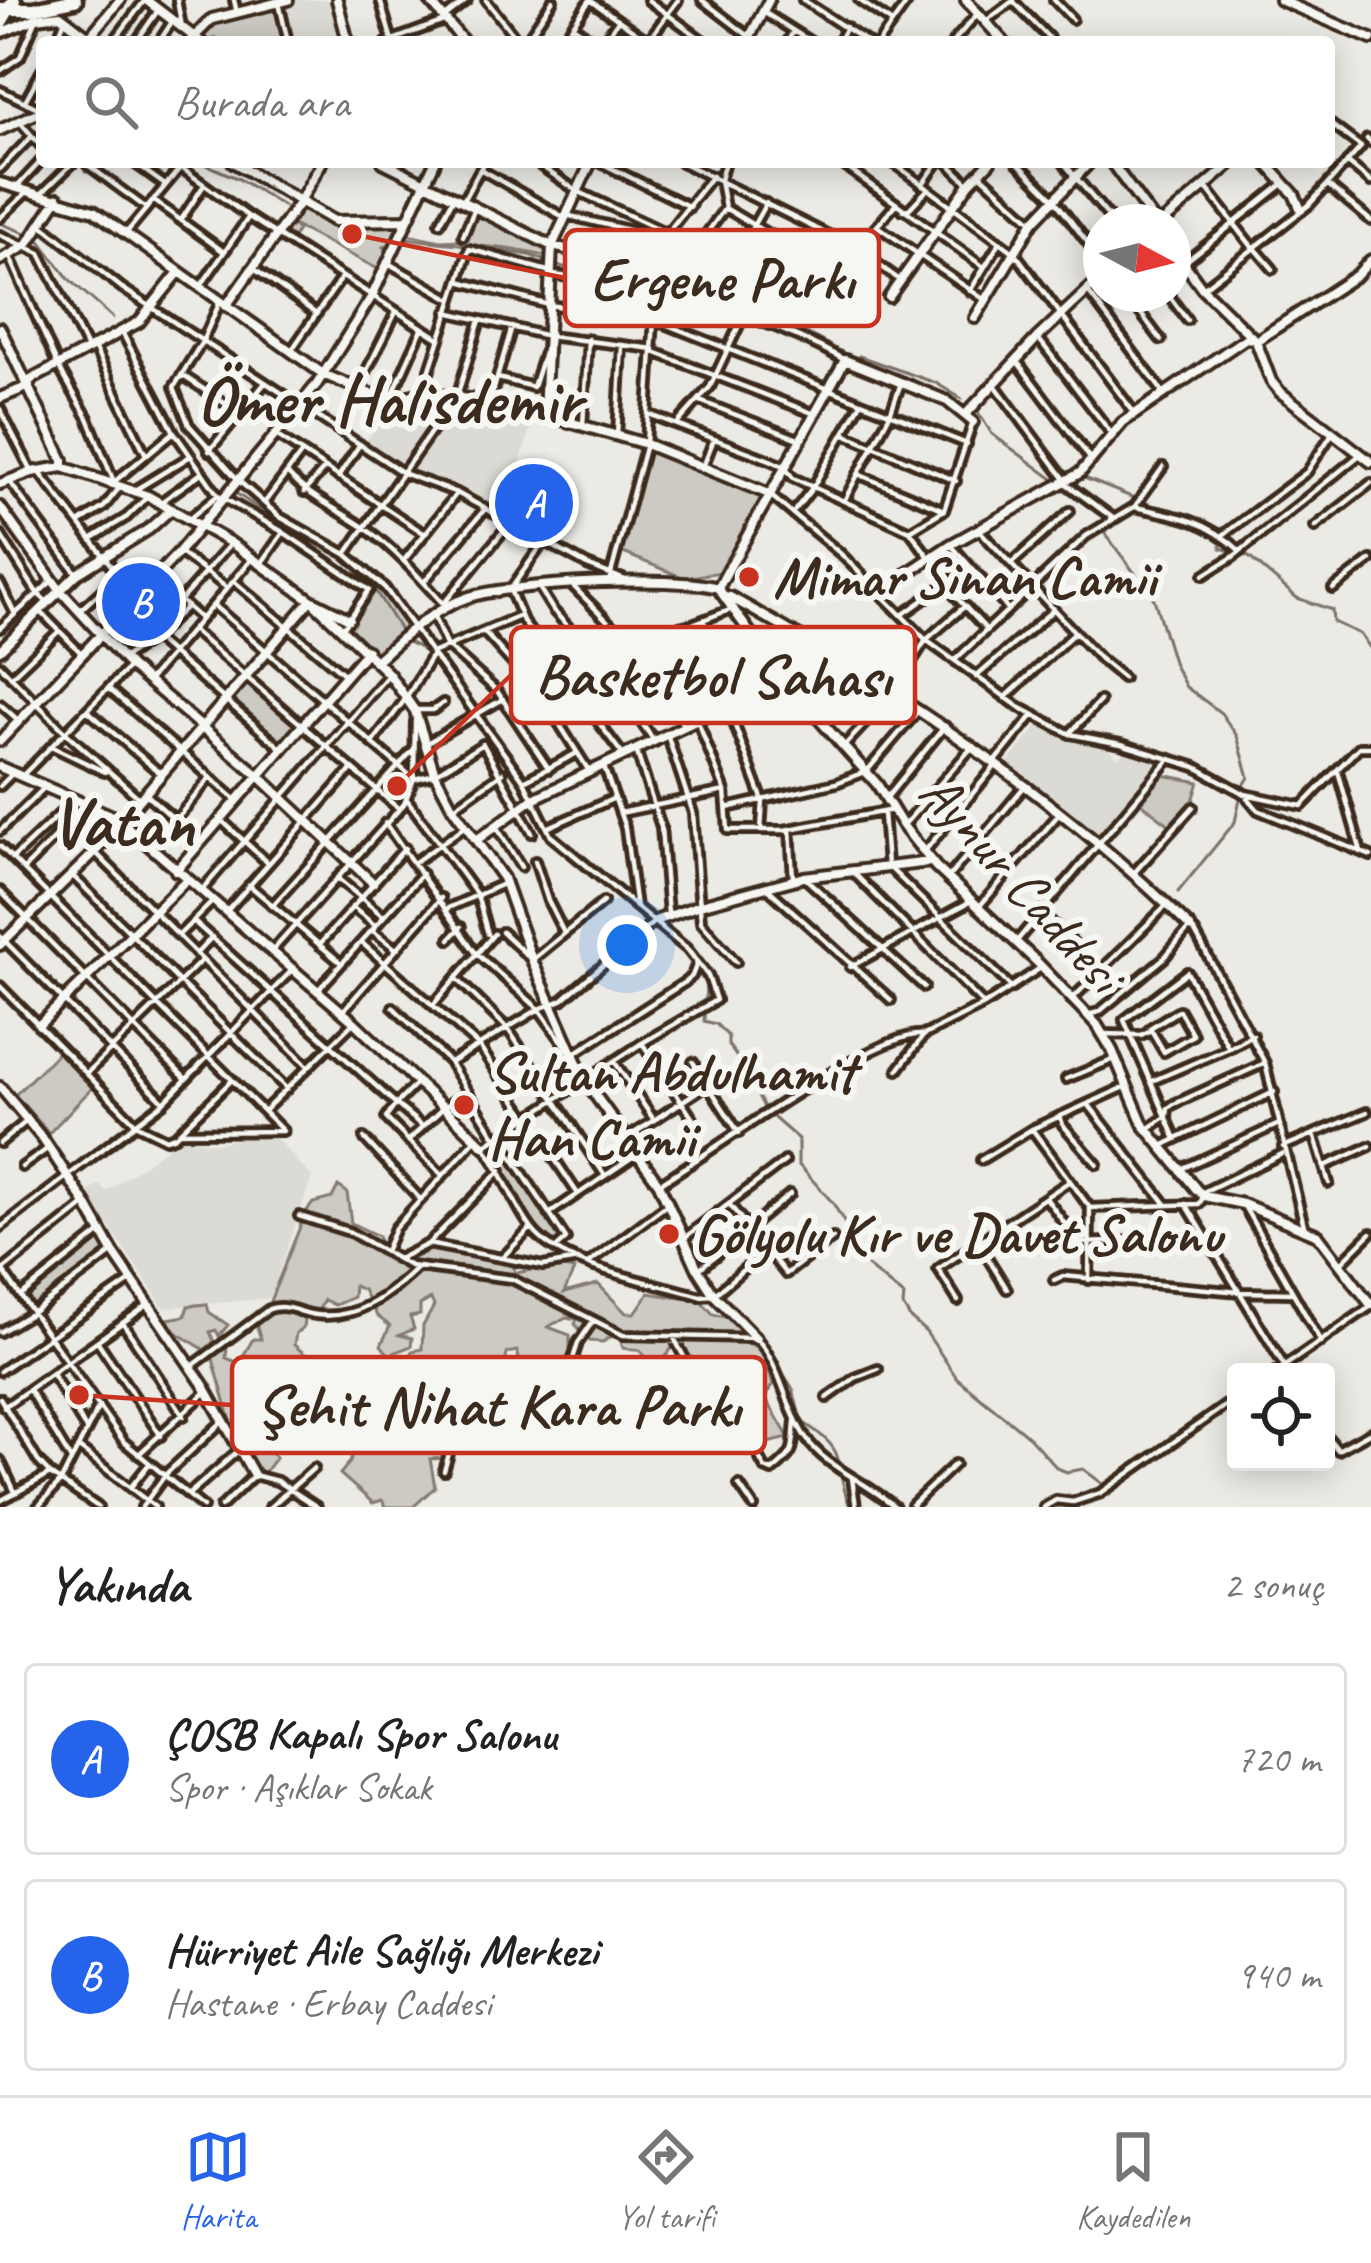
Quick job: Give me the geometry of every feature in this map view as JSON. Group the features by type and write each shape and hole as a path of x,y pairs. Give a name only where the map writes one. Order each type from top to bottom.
{"highway":[{"path":"0,28 8,6 46,8 75,0"}],"street":[{"path":"92,36 120,0"},
{"path":"118,36 146,0 191,36"},
{"path":"165,36 178,23 177,0"},
{"path":"234,0 237,13"},
{"path":"337,0 346,36"},
{"path":"380,0 389,36"},
{"path":"429,0 459,36"},
{"path":"405,36 445,19 467,0"},
{"path":"486,0 517,36"},
{"path":"527,36 554,0"},
{"path":"566,36 590,0 642,36"},
{"path":"648,0 697,36"},
{"path":"652,36 678,0"},
{"path":"702,0 744,36"},
{"path":"803,0 859,36"},
{"path":"859,0 892,23"},
{"path":"883,36 910,0"},
{"path":"966,0 999,36"},
{"path":"1054,0 1072,19"},
{"path":"1280,0 1371,39"},
{"path":"198,36 212,19 284,1 287,36"},
{"path":"986,21 1014,1 1047,36"},
{"path":"749,36 763,5 801,36"},
{"path":"140,36 159,10"},
{"path":"959,36 979,12"},
{"path":"0,28 60,15 84,36"},
{"path":"0,71 20,57 37,18"},
{"path":"58,36 65,19"},
{"path":"605,36 618,20"},
{"path":"573,26 590,36"},
{"path":"841,36 846,27"},
{"path":"791,36 793,31"},
{"path":"25,101 36,81"},
{"path":"2,94 36,107"},
{"path":"2,125 36,113"},
{"path":"20,122 36,140"},
{"path":"1202,288 1301,210 1348,162 1360,147 1335,128"},
{"path":"0,169 32,136"},
{"path":"1348,162 1371,182"},
{"path":"16,188 36,166"},
{"path":"42,193 68,168"},
{"path":"94,168 146,208"},
{"path":"142,168 166,185"},
{"path":"127,232 180,168"},
{"path":"186,168 249,217 440,339"},
{"path":"241,168 295,209 338,222 406,220"},
{"path":"254,177 259,168"},
{"path":"319,168 295,209 223,304 175,387 186,419 209,451 291,525 346,554 386,588 524,781 547,828 687,949 708,976 716,1000 526,1120 480,1142 419,1199 395,1228 386,1250"},
{"path":"395,168 552,246 658,269 751,299 778,303 824,233"},
{"path":"189,519 239,481 323,374 372,296 432,168"},
{"path":"440,223 481,168"},
{"path":"485,168 565,217 666,236"},
{"path":"544,168 577,191 666,236"},
{"path":"544,414 552,246 591,168"},
{"path":"608,168 690,206"},
{"path":"694,168 856,249 901,281"},
{"path":"684,277 696,248 725,208 723,168"},
{"path":"854,168 984,267"},
{"path":"900,168 1015,253 1135,414"},
{"path":"904,210 912,206 935,168"},
{"path":"953,168 969,184"},
{"path":"889,297 984,168"},
{"path":"1023,168 1083,237"},
{"path":"1069,168 1099,204"},
{"path":"975,318 1033,222 1085,168"},
{"path":"1116,168 1145,204"},
{"path":"1182,204 1226,168"},
{"path":"1270,168 1301,210"},
{"path":"979,173 1033,222"},
{"path":"658,269 666,236 712,176"},
{"path":"0,183 94,212 323,374 390,400 422,393 507,404 646,444 769,494 926,640 1005,698 1070,734 1196,767 1245,794 1302,806 1359,747 1371,747"},
{"path":"1191,258 1284,184"},
{"path":"181,220 204,185"},
{"path":"1328,185 1371,221"},
{"path":"1205,186 1273,269"},
{"path":"0,218 28,190"},
{"path":"58,198 27,245 4,258 118,483"},
{"path":"153,200 224,252"},
{"path":"718,288 766,203"},
{"path":"856,249 896,204"},
{"path":"463,236 475,208"},
{"path":"725,208 790,247"},
{"path":"200,287 249,217"},
{"path":"41,224 81,259 153,309 405,474 457,493 610,580"},
{"path":"877,226 986,300"},
{"path":"0,236 40,253 146,455"},
{"path":"970,291 1000,242"},
{"path":"422,393 469,249 551,273 656,288 743,317 947,400 970,418"},
{"path":"879,592 929,557 1066,482 1135,414 1246,338 1254,340 1357,275 1371,260"},
{"path":"388,262 451,299"},
{"path":"253,268 316,313"},
{"path":"0,398 126,330 153,309 179,272"},
{"path":"1191,273 1254,340 1280,392 1371,462"},
{"path":"291,351 342,277"},
{"path":"458,281 549,305 656,320 967,443"},
{"path":"610,580 651,415 656,288"},
{"path":"910,531 944,510 956,482 970,418 993,384 1083,295"},
{"path":"677,424 716,375 751,299"},
{"path":"358,388 396,312"},
{"path":"447,312 548,341 587,339 654,350 814,414"},
{"path":"1104,312 1165,395"},
{"path":"1140,312 1161,340"},
{"path":"1181,312 1187,320"},
{"path":"346,554 455,399 481,320"},
{"path":"490,402 512,327"},
{"path":"0,328 63,467"},
{"path":"390,400 422,329"},
{"path":"126,330 174,432 200,474 221,496 369,590 342,630"},
{"path":"1037,337 1111,433"},
{"path":"583,426 587,339"},
{"path":"498,378 532,387 548,341"},
{"path":"616,436 622,344"},
{"path":"0,360 13,356"},
{"path":"1016,359 1092,461"},
{"path":"722,591 769,494 845,360"},
{"path":"182,374 241,414"},
{"path":"209,451 265,383"},
{"path":"844,501 901,383"},
{"path":"993,384 1066,482 1113,518"},
{"path":"700,400 801,440"},
{"path":"793,512 813,487 861,403"},
{"path":"0,409 36,471 136,598"},
{"path":"651,415 785,467 793,478 910,531 929,557"},
{"path":"1223,535 1307,472 1331,429"},
{"path":"79,523 104,506 118,483 174,432"},
{"path":"844,434 956,482"},
{"path":"276,435 425,534"},
{"path":"704,467 714,438"},
{"path":"338,477 360,444"},
{"path":"1204,574 1240,551 1361,452"},
{"path":"265,502 302,453"},
{"path":"135,490 189,457"},
{"path":"954,662 1098,528 1134,507 1163,466"},
{"path":"76,574 5,482 63,467 118,483 230,543 311,600 349,620"},
{"path":"304,492 325,468"},
{"path":"287,473 304,492 365,529 404,561 445,606"},
{"path":"160,502 200,474"},
{"path":"858,474 944,510"},
{"path":"1315,527 1371,483"},
{"path":"404,561 457,493"},
{"path":"91,539 127,517 148,496"},
{"path":"0,740 179,552 221,496"},
{"path":"0,507 56,585 126,663 258,775 374,883"},
{"path":"1134,507 1192,518 1240,551"},
{"path":"2,625 37,593 105,559 172,509"},
{"path":"424,582 485,509"},
{"path":"1011,564 1070,512"},
{"path":"377,660 445,606 510,523"},
{"path":"978,529 1123,678"},
{"path":"148,681 227,588 283,532"},
{"path":"0,534 59,631 83,655"},
{"path":"510,590 543,542"},
{"path":"179,601 230,543"},
{"path":"950,545 1007,608"},
{"path":"179,552 227,588"},
{"path":"1333,589 1371,560"},
{"path":"586,565 593,576 590,585"},
{"path":"902,615 970,568"},
{"path":"79,610 118,576"},
{"path":"155,578 201,619"},
{"path":"445,606 510,590 610,580 683,583 722,591 810,641 973,746 1060,813 1190,927 1265,1063 1305,1229"},
{"path":"234,581 345,675"},
{"path":"0,584 14,612"},
{"path":"0,650 43,606 56,585"},
{"path":"945,585 987,630"},
{"path":"573,586 625,638 686,728"},
{"path":"540,588 655,742"},
{"path":"510,590 520,616 623,755"},
{"name":"Aynur Caddesi","path":"722,591 783,679 867,771 886,798 888,812 931,862 1042,967 1103,1034 1148,1129 1203,1194"},
{"path":"164,1102 2,940 95,852 311,600"},
{"path":"311,600 377,660 407,697 435,774 505,883 532,960 585,1081 659,1184 698,1270 769,1355 808,1442 895,1507"},
{"path":"213,605 414,779"},
{"path":"0,786 51,746 126,663 186,607"},
{"path":"845,746 890,695 926,640 965,607"},
{"path":"512,714 625,638 703,621 735,608"},
{"path":"976,677 1053,609"},
{"path":"0,615 2,625"},
{"path":"433,616 448,648 502,699 549,769"},
{"path":"372,743 434,652 520,616"},
{"path":"703,621 754,694"},
{"path":"692,624 742,700"},
{"path":"192,630 399,808"},
{"path":"11,677 59,631"},
{"path":"483,631 541,694 589,772"},
{"path":"660,632 714,714"},
{"path":"1005,698 1075,632"},
{"path":"154,638 282,748"},
{"path":"176,871 367,651"},
{"path":"0,665 111,775"},
{"path":"202,890 389,674"},
{"path":"478,839 533,799 783,679"},
{"path":"108,688 236,800"},
{"path":"427,743 502,699"},
{"path":"1070,734 1100,701"},
{"path":"0,704 20,722"},
{"path":"415,711 434,710 443,704"},
{"path":"728,707 763,801 761,830"},
{"path":"86,710 161,774"},
{"path":"272,950 406,798 414,779 415,711"},
{"path":"726,808 867,771 917,712"},
{"path":"924,852 1033,715"},
{"path":"698,722 724,791 728,830 790,830 888,812 887,866 1012,988"},
{"path":"886,798 945,726"},
{"path":"668,737 690,801 701,922 736,962"},
{"path":"414,779 435,774 483,744 532,832"},
{"path":"51,746 111,775 200,842"},
{"path":"903,826 973,746"},
{"path":"272,906 413,750"},
{"path":"636,750 661,827 668,914"},
{"path":"524,781 577,753"},
{"path":"1016,942 1169,760"},
{"path":"603,765 620,813 636,908"},
{"path":"0,767 121,821 293,968 480,1142 501,1170 530,1228 556,1248 589,1264 700,1296 715,1294 766,1250"},
{"path":"1337,768 1361,852"},
{"path":"227,911 352,769"},
{"path":"454,808 502,773"},
{"path":"175,821 210,777"},
{"path":"0,831 46,787"},
{"path":"947,878 1024,787"},
{"path":"620,813 724,791"},
{"path":"1245,794 1258,810 1371,856"},
{"path":"406,798 477,895 495,933 532,960"},
{"path":"547,828 615,798"},
{"path":"14,858 74,800"},
{"path":"24,868 87,805"},
{"path":"1133,874 1193,807"},
{"path":"850,967 975,904 1060,813"},
{"path":"220,819 268,862"},
{"path":"385,823 476,952 539,1010 572,1055"},
{"path":"415,862 466,825"},
{"path":"496,826 521,867"},
{"path":"790,830 793,880"},
{"path":"0,845 281,1128 280,1134 179,1132"},
{"path":"319,945 405,848"},
{"path":"95,852 309,1067"},
{"path":"535,861 564,933"},
{"path":"450,1063 562,1000 668,914 804,877 931,862"},
{"path":"850,869 984,1005"},
{"path":"318,990 422,873"},
{"path":"72,874 286,1089"},
{"path":"804,877 924,987"},
{"path":"337,878 384,917"},
{"path":"39,1025 187,879"},
{"path":"448,908 505,883"},
{"path":"249,885 342,964"},
{"path":"766,887 891,1000"},
{"path":"0,891 187,1080"},
{"path":"343,1012 440,898"},
{"path":"178,935 214,900"},
{"path":"532,960 603,902"},
{"path":"1071,1000 1168,905"},
{"path":"352,907 396,949"},
{"path":"1042,913 1079,948"},
{"path":"193,921 422,1126"},
{"path":"450,939 461,927"},
{"path":"1085,1016 1099,1012 1164,958 1190,927"},
{"path":"433,1005 495,933 517,928"},
{"path":"196,954 212,937"},
{"path":"362,943 479,1046 578,1194"},
{"path":"87,1073 202,960"},
{"path":"572,1055 685,982 697,963"},
{"path":"898,1070 924,1035 984,1005 1042,967"},
{"path":"0,1228 164,1102 293,968"},
{"path":"1176,1139 1124,1020 1187,972 1229,1048"},
{"path":"456,978 508,1029 604,1174"},
{"path":"0,986 137,1125 166,1139 232,1080"},
{"path":"393,1007 450,1063 566,1239 556,1248"},
{"path":"1103,1034 1141,1035 1179,1010 1193,1036 1164,1052 1151,1030"},
{"path":"266,1110 354,1022"},
{"path":"659,1184 740,1134 777,1104 881,1045 924,1035"},
{"path":"1152,1081 1252,1035"},
{"path":"642,1043 699,1128"},
{"path":"1066,1079 1115,1058"},
{"path":"614,1061 654,1120"},
{"path":"693,1062 740,1134"},
{"path":"1148,1129 1167,1116 1174,1104 1265,1063"},
{"path":"417,1083 386,1118 442,1175"},
{"path":"626,1138 710,1083"},
{"path":"0,1087 4,1100 28,1120 68,1176 254,1475 277,1481 317,1507"},
{"path":"981,1160 1032,1129 1125,1087"},
{"path":"408,1141 468,1092"},
{"path":"1162,1146 1274,1092"},
{"path":"1088,1103 1166,1204"},
{"path":"1090,1208 1199,1204 1203,1194 1314,1134 1367,1112"},
{"path":"1060,1117 1097,1164"},
{"path":"0,1143 28,1120"},
{"path":"1180,1169 1277,1125"},
{"path":"1032,1129 1090,1208 1089,1280"},
{"path":"1314,1134 1330,1183"},
{"path":"364,1138 419,1199"},
{"path":"1324,1166 1370,1146"},
{"path":"22,1167 49,1147"},
{"path":"549,1214 637,1154"},
{"path":"684,1238 785,1161"},
{"path":"398,1259 428,1244 501,1170"},
{"path":"958,1301 938,1270 1070,1181"},
{"path":"698,1270 790,1194"},
{"path":"1203,1194 1243,1204 1318,1235 1370,1301 1295,1363"},
{"path":"1046,1198 1079,1243 1208,1239"},
{"path":"589,1264 669,1203"},
{"path":"86,1204 1,1269 124,1442 203,1507"},
{"path":"729,1204 785,1274 833,1238"},
{"path":"1186,1204 1283,1363"},
{"path":"1243,1204 1321,1342"},
{"path":"298,1216 350,1232 418,1267 512,1279 623,1335 756,1338"},
{"path":"502,1258 530,1228"},
{"path":"20,1296 103,1231"},
{"path":"1341,1263 1371,1233"},
{"path":"428,1244 543,1266 578,1259"},
{"path":"980,1244 1007,1289"},
{"path":"1,1328 32,1312 113,1252"},
{"path":"191,1367 268,1310 280,1306 309,1314 350,1313 369,1306 418,1267"},
{"path":"1054,1280 1063,1276 1291,1293"},
{"path":"0,1370 132,1280"},
{"path":"4,1407 148,1304"},
{"path":"593,1321 572,1362 659,1392"},
{"path":"123,1323 184,1416"},
{"path":"609,1417 659,1392 690,1368 673,1336"},
{"path":"98,1342 161,1436"},
{"path":"444,1471 474,1367 502,1377"},
{"path":"827,1398 878,1369"},
{"path":"52,1374 86,1429"},
{"path":"29,1390 71,1460"},
{"path":"139,1454 206,1392"},
{"path":"571,1393 621,1411"},
{"path":"0,1398 50,1474 98,1507"},
{"path":"1044,1507 1056,1500 1073,1502 1101,1492 1227,1405"},
{"path":"49,1507 40,1504 61,1480 98,1406"},
{"path":"463,1407 524,1408"},
{"path":"760,1459 772,1471 789,1458 796,1443 796,1420"},
{"path":"144,1503 166,1474 223,1421"},
{"path":"1335,1446 1338,1450 1371,1432"},
{"path":"78,1447 144,1503 155,1507"},
{"path":"189,1494 238,1451"},
{"path":"0,1460 16,1492"},
{"path":"130,1487 150,1462"},
{"path":"912,1505 956,1464"},
{"path":"270,1507 314,1468"},
{"path":"0,1501 50,1474"},
{"path":"221,1507 254,1475"},
{"path":"852,1478 856,1507"},
{"path":"739,1485 754,1507"}],"shaded area":[{"path":"297,0 334,0 344,36 288,36 281,7"},
{"path":"277,6 285,36 201,36 214,22"},
{"path":"298,209 338,226 399,223 384,247 387,250 378,269 291,224 298,230 293,238 284,232"},
{"path":"478,213 547,248 548,257 406,238 407,234 462,240"},
{"path":"425,399 450,403 405,468 366,443 386,408"},
{"path":"456,404 510,410 533,420 504,515 454,487 412,473"},
{"path":"649,451 759,493 762,500 721,572 684,578 621,552"},
{"path":"378,583 411,624 378,655 348,628"},
{"path":"248,683 298,727 281,747 231,703"},
{"path":"1038,726 1105,745 1118,758 1126,750 1161,759 1162,764 1102,835 1097,835 1007,763"},
{"path":"1163,775 1199,782 1192,804 1171,826 1141,803"},
{"path":"59,1051 94,1086 49,1133 15,1095"},
{"path":"181,1138 215,1143 275,1138 312,1177 270,1298 164,1308 87,1193 99,1184 107,1191"},
{"path":"498,1143 562,1237 556,1244 536,1230 491,1148"},
{"path":"338,1186 347,1192 351,1223 378,1236 382,1251 402,1263 435,1248 511,1262 516,1273 552,1266 574,1270 564,1293 598,1284 626,1313 635,1313 649,1293 701,1301 713,1314 733,1319 740,1331 736,1337 764,1351 773,1384 765,1397 789,1438 763,1444 740,1429 743,1422 730,1406 724,1382 697,1371 673,1346 663,1361 647,1359 640,1350 623,1348 620,1339 612,1336 603,1342 590,1341 575,1324 577,1319 566,1317 548,1327 570,1335 570,1354 557,1372 570,1395 565,1403 548,1409 529,1395 517,1351 507,1353 505,1365 496,1368 473,1363 456,1416 447,1414 445,1458 430,1459 435,1487 413,1507 386,1507 382,1500 373,1503 340,1474 350,1462 358,1436 323,1415 323,1409 337,1411 336,1396 317,1390 315,1366 346,1369 360,1407 373,1409 377,1393 368,1377 388,1381 399,1376 401,1381 419,1375 413,1369 419,1363 408,1358 412,1351 422,1349 423,1326 434,1306 431,1299 420,1305 420,1315 410,1317 414,1329 400,1335 412,1338 411,1346 389,1355 381,1345 390,1326 377,1316 363,1290 354,1286 353,1297 335,1305 324,1300 316,1315 305,1313 294,1345 307,1356 284,1373 292,1378 293,1386 280,1388 276,1401 281,1412 270,1422 264,1446 276,1457 263,1474 253,1475 212,1356 221,1344 227,1347 226,1358 239,1363 253,1339 261,1339 254,1319 273,1310 270,1301 306,1212 313,1203 332,1198"},
{"path":"99,1236 109,1251 35,1307 25,1294"},
{"path":"207,1304 209,1312 228,1325 219,1336 216,1330 210,1332 214,1341 205,1350 171,1329 168,1319 185,1316 188,1306"}],"waterway":[{"path":"214,168 293,212"},
{"path":"2,224 28,234"},
{"path":"37,237 69,279 113,318"},
{"path":"404,241 409,242"},
{"path":"462,245 547,261"},
{"path":"557,266 644,279"},
{"path":"655,281 788,323 829,345"},
{"path":"859,356 936,383 962,399"},
{"path":"976,409 992,434 1053,479"},
{"path":"1082,477 1166,511"},
{"path":"237,494 372,585 401,632"},
{"path":"1202,528 1220,538 1221,548 1249,557 1297,598 1332,610 1333,622 1360,634 1371,649"},
{"path":"1104,532 1154,599 1174,665 1186,687 1221,713 1237,736 1249,777 1235,822 1178,892"},
{"path":"406,641 428,652"},
{"path":"433,659 466,710"},
{"path":"699,974 706,984 704,1021 716,1024 728,1036 728,1045 743,1065 751,1061 749,1080 764,1107"},
{"path":"774,1118 798,1139 798,1164 833,1203 858,1259 904,1296 910,1318 926,1332 957,1378 1029,1437 1057,1468 1067,1472 1083,1469 1103,1484"},
{"path":"781,1370 793,1389 801,1421 834,1450 850,1507"}],"place":[{"name":"Ergene Parkı","path":"352,234"},
{"name":"ÇOSB Kapalı Spor Salonu","path":"534,503"},
{"name":"Mimar Sinan Camii","path":"749,577"},
{"name":"Hürriyet Aile Sağlığı Merkezi","path":"141,602"},
{"name":"Basketbol Sahası","path":"397,786"},
{"name":"Sultan Abdulhamit Han Camii","path":"464,1105"},
{"name":"Gölyolu Kır ve Davet Salonu","path":"669,1234"},
{"name":"Şehit Nihat Kara Parkı","path":"79,1395"}],"district":[{"name":"Ömer Halisdemir","path":"389,400"},
{"name":"Vatan","path":"122,823"}]}
